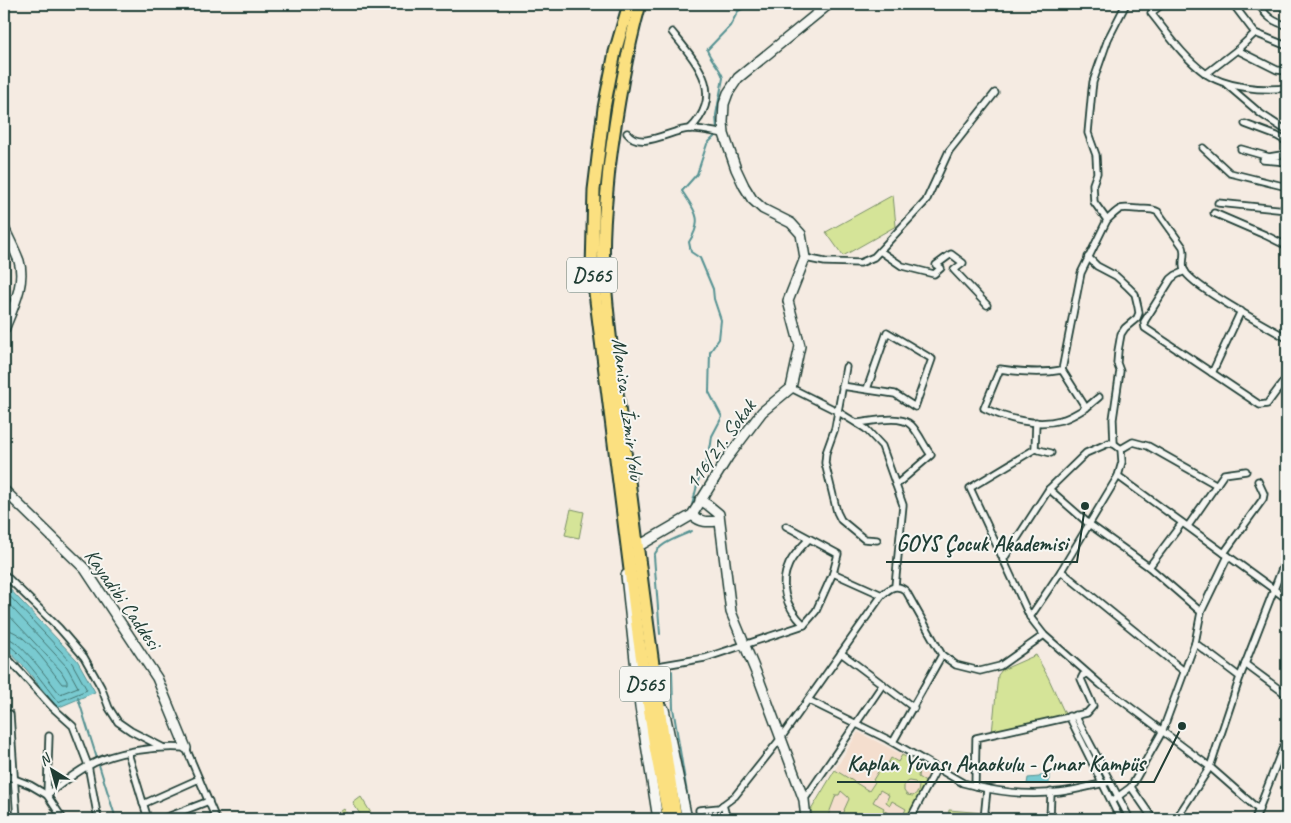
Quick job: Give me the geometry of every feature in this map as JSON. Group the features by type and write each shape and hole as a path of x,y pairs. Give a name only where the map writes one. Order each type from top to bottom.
{"highway":[{"name":"Manisa - İzmir Yolu","path":"629,4 615,52 604,108 594,190 592,269 632,547 676,819"},
{"name":"Manisa - İzmir Yolu","path":"640,4 628,53 614,126 607,191 604,266 644,676 669,819"}],"street":[{"path":"829,4 738,78 728,93 724,104 724,134 736,169 752,199 763,209 791,223 802,234 805,258 788,301 800,346 791,388 857,423 866,429 882,446 903,505 896,586"},
{"path":"1106,220 1094,202 1093,184 1097,173 1096,155 1088,133 1093,82 1108,39 1126,4"},
{"path":"1162,4 1151,12 1180,50 1206,74 1229,84 1270,90 1287,88"},
{"path":"1233,4 1255,33 1287,46"},
{"path":"1260,4 1263,12 1271,19 1287,25"},
{"path":"672,32 701,73 706,87 706,106 700,119 690,129"},
{"path":"1206,74 1255,33"},
{"path":"1237,50 1277,70 1287,72"},
{"path":"1222,81 1261,114 1287,131"},
{"path":"805,258 825,262 860,263 874,257 926,201 949,151 995,93"},
{"path":"1246,124 1287,142"},
{"path":"627,133 631,138 644,141 690,129 724,134"},
{"path":"1203,148 1230,173 1287,187"},
{"path":"1240,149 1269,157 1287,154"},
{"path":"1263,160 1287,162"},
{"path":"1218,203 1287,210"},
{"path":"1086,408 1062,370 1082,273 1106,220 1122,208 1128,206 1158,212 1186,253 1183,264 1185,271 1199,284 1287,338"},
{"path":"1214,214 1287,246"},
{"path":"4,228 20,263 18,295 4,330"},
{"path":"880,251 902,266 934,274 941,268 936,266 950,254 963,262 954,270 987,305"},
{"path":"1088,257 1097,266 1116,276 1135,294 1139,313 1137,318 1121,334 1118,351 1120,371 1113,419 1114,444"},
{"path":"1185,271 1171,279 1144,322 1144,326 1260,405 1267,404 1287,377"},
{"path":"1212,373 1241,311"},
{"path":"842,386 895,394 904,398 914,407 932,359 887,332 867,389"},
{"path":"846,367 835,428 826,454 825,464 837,512 841,520 864,539 877,540"},
{"path":"1062,370 1027,373 1000,369 984,408 1000,416 1036,422 1061,420 1086,408 1099,397"},
{"name":"116/21. Sokak","path":"632,547 692,515 728,457 762,412 791,388"},
{"path":"857,423 894,419 904,420 911,424 931,455 896,485"},
{"path":"1035,449 1036,422"},
{"path":"1121,449 1133,442 1148,446 1217,485"},
{"path":"1003,560 1049,489 1086,454 1109,443 1121,449"},
{"path":"1051,453 1035,449 970,488 1030,617 1044,635 1088,674 1210,767 1258,810"},
{"path":"1030,617 1061,571 1118,476 1122,462 1121,449"},
{"path":"1148,567 1185,525 1224,474 1246,471"},
{"path":"1118,476 1287,599"},
{"path":"1112,802 1131,787 1162,732 1186,672 1195,643 1200,612 1226,554 1263,499 1264,494 1258,481"},
{"path":"1049,489 1089,524 1148,567 1200,612"},
{"name":"Kayadibi Caddesi","path":"4,490 85,569 157,678 186,748"},
{"path":"700,500 719,514 731,612 804,800 806,819"},
{"path":"692,515 698,520 706,522 719,521"},
{"path":"687,819 653,669 705,658 804,625 816,611 833,573 838,554 786,526"},
{"path":"804,625 789,608 784,586 789,563 809,539"},
{"path":"632,547 626,588 640,707 658,819"},
{"path":"1176,819 1210,767 1240,677 1285,561"},
{"path":"1061,571 1186,672"},
{"path":"833,573 882,595"},
{"path":"4,574 59,628 84,657 118,722 162,747"},
{"path":"700,819 699,810 719,808 735,796 781,738 882,595 896,586 903,588 909,594 942,656 956,665 971,670 1002,666 1044,635"},
{"path":"1195,643 1240,677"},
{"path":"842,653 914,708"},
{"path":"4,654 52,707 73,726 88,765 98,819"},
{"path":"893,742 942,656"},
{"path":"1245,664 1287,695"},
{"path":"975,786 976,738 1087,713 1093,706 1081,679 1084,674 1088,674"},
{"path":"804,800 883,684"},
{"path":"808,700 893,742 963,783 987,789 1036,794 1110,782"},
{"path":"10,714 17,819"},
{"path":"1072,715 1130,819"},
{"path":"1072,715 1120,819"},
{"path":"47,795 49,736"},
{"path":"1255,819 1287,737"},
{"path":"47,795 88,765 104,759 162,747 186,748 216,819"},
{"path":"128,753 148,819"},
{"path":"910,819 938,768"},
{"path":"4,775 30,785 47,795 63,819"},
{"path":"142,804 199,779"},
{"path":"1131,787 1153,819"},
{"path":"984,819 987,789"},
{"path":"1050,819 1051,792"},
{"path":"162,819 209,801"},
{"path":"723,805 727,819"}],"shaded area":[{"path":"858,732 934,771 906,819 812,819 811,810"}],"green space":[{"path":"893,195 896,226 843,256 826,232"},
{"path":"571,509 584,512 579,538 565,535"},
{"path":"1036,655 1065,714 992,733 998,675 1002,670"},
{"path":"902,755 921,765 918,777 927,783 906,819 901,819 906,809 892,801 890,805 886,802 889,795 880,790 873,802 898,819 840,819 840,815 845,811 849,799 841,791 839,795 836,795 828,816 831,818 812,819 811,810 835,770 869,791 881,767 885,769 891,758 898,762","holes":["909,781 915,782 919,786 918,792 913,796 907,795 904,791 904,785"]},
{"path":"361,797 371,813 363,819 353,803"},
{"path":"344,809 350,819 336,819 334,816"},
{"path":"949,810 984,813 983,819 948,819"}],"water":[{"path":"4,583 77,660 95,692 57,708 26,669 4,646"},
{"path":"1043,774 1049,774 1049,784 1027,784 1028,778 1039,777"}],"waterway":[{"path":"717,130 716,115 723,78 707,50 730,26 738,11 752,4"},
{"path":"691,509 701,470 706,463 712,436 722,417 709,392 710,352 719,339 721,320 714,299 713,289 700,258 691,252 689,242 694,234 697,221 694,210 682,191 697,174 707,144 716,135"},
{"path":"660,634 654,556 660,547 692,531"},
{"path":"672,671 673,708 690,811 695,819"},
{"path":"78,698 116,819"}],"place":[{"name":"GOYS Çocuk Akademisi","path":"1085,506"},
{"name":"Kaplan Yuvası Anaokulu - Çınar Kampüs","path":"1182,726"}]}
